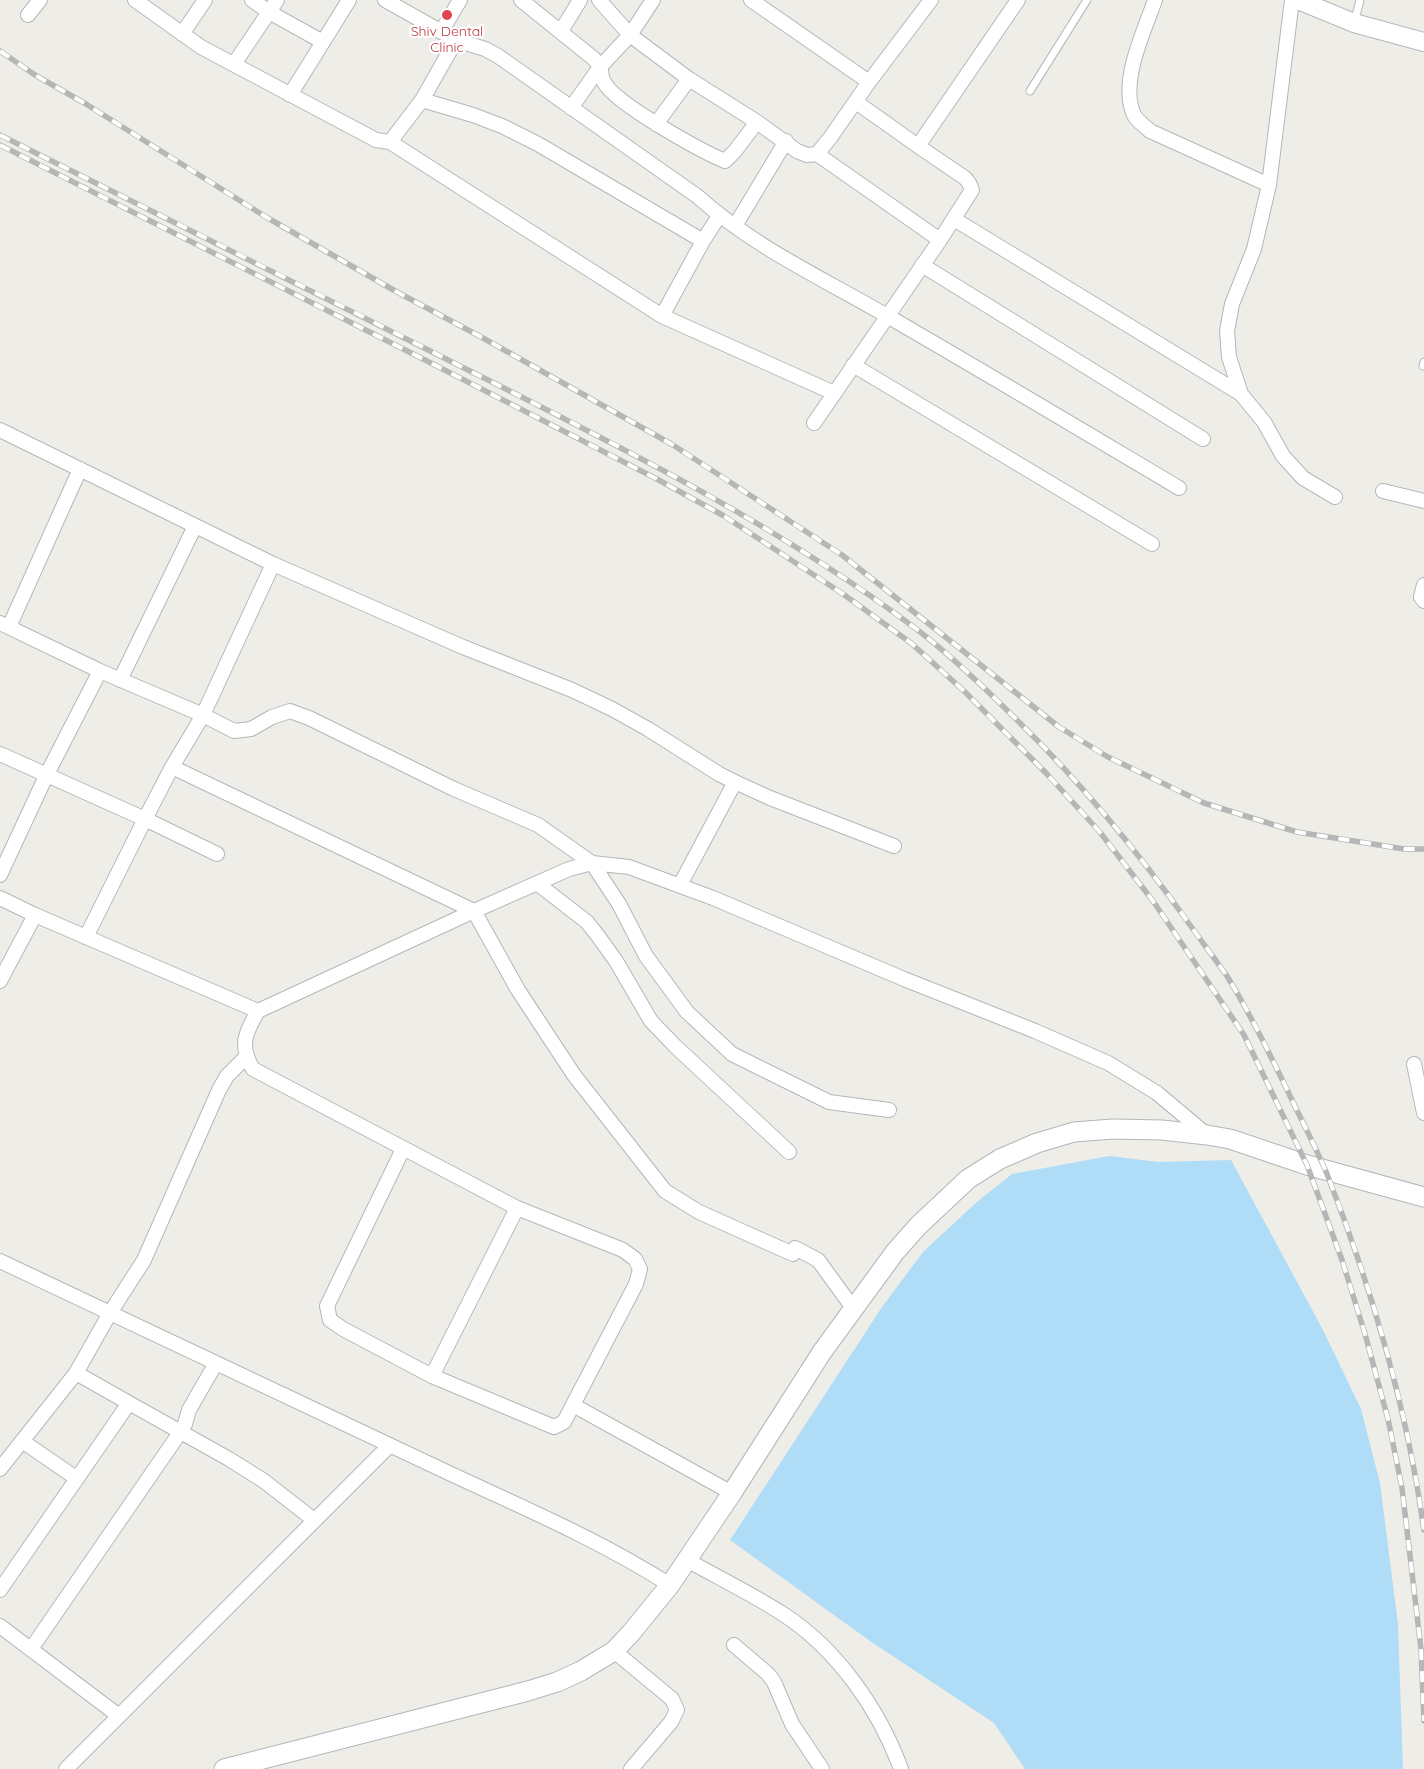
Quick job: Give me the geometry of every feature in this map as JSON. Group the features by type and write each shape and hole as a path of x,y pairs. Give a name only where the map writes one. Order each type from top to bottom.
{"main road":[{"path":"224,1769 528,1691 557,1682 581,1671 614,1651 670,1585 732,1493 822,1352 895,1252 918,1226 968,1179 1000,1159 1037,1143 1074,1132 1113,1129 1162,1130 1207,1135 1230,1140 1307,1166 1424,1197"}],"street":[{"path":"28,15 40,0"},
{"path":"182,34 205,0"},
{"path":"252,0 273,6 322,42"},
{"path":"290,95 349,0"},
{"path":"385,0 456,40 485,49 498,56 697,196 719,216 771,252 888,316 1179,488"},
{"path":"440,32 460,0"},
{"path":"521,0 593,58 600,67 604,83 614,94 656,124 712,156 725,161 757,122"},
{"path":"560,30 580,0"},
{"path":"599,0 630,35 689,79 786,141 797,151 807,155 817,154 940,240"},
{"path":"571,108 600,67 630,35 653,0"},
{"path":"751,0 869,82"},
{"path":"817,154 931,0"},
{"path":"918,146 1018,0"},
{"path":"1156,0 1132,67 1129,95 1134,116 1150,131 1270,185"},
{"path":"1241,394 1229,356 1227,331 1232,304 1254,249 1270,185 1292,0"},
{"path":"1298,0 1354,23 1424,42"},
{"path":"138,1 201,47 376,140 390,142 662,316 834,393"},
{"path":"234,64 273,6"},
{"path":"390,142 422,100 456,40"},
{"path":"656,124 689,79"},
{"path":"422,100 474,115 502,126 538,144 703,241"},
{"path":"814,424 852,365 888,316 972,190 970,183 965,178 856,102"},
{"path":"734,226 786,141"},
{"path":"662,316 703,241 719,216"},
{"path":"954,219 1241,394 1264,422 1284,456 1303,478 1335,497"},
{"path":"922,265 1203,439"},
{"path":"852,365 1152,544"},
{"path":"0,430 273,564 463,647 572,690 612,709 735,782 770,798 894,846"},
{"path":"80,469 4,625 100,671 203,715 234,731 251,730 272,717 290,711 309,718 454,789 538,824 592,863 619,904 646,956 687,1012 732,1054 829,1102 888,1110"},
{"path":"1383,491 1424,501"},
{"path":"120,680 195,526"},
{"path":"86,937 145,818 203,715 273,564"},
{"path":"1424,585 1420,594 1424,601"},
{"path":"0,875 47,774 100,671"},
{"path":"0,754 145,818 217,854"},
{"path":"172,768 474,911 518,990 574,1075 665,1191 699,1212 818,1260 853,1308"},
{"path":"680,885 735,782"},
{"path":"403,1149 327,1306 330,1320 343,1329 432,1376 554,1427 564,1422 636,1284 640,1269 636,1259 623,1250 517,1208 253,1069 246,1056 245,1040 249,1026 258,1011 474,911 569,870 592,863 629,867 680,885 904,979 1035,1031 1108,1063 1158,1092 1207,1135"},
{"path":"538,884 587,922 616,961 651,1022 789,1152"},
{"path":"0,898 35,915 258,1011"},
{"path":"0,981 35,915"},
{"path":"0,1469 76,1373 110,1313 144,1260 219,1090 227,1076 246,1056"},
{"path":"1414,1064 1424,1113"},
{"path":"432,1376 517,1208"},
{"path":"0,1261 547,1518 635,1562 670,1585"},
{"path":"31,1649 181,1431 189,1410 216,1363"},
{"path":"76,1373 230,1459 314,1520"},
{"path":"0,1590 129,1403"},
{"path":"573,1405 732,1493"},
{"path":"22,1441 76,1478"},
{"path":"66,1769 390,1445"},
{"path":"687,1560 784,1614 815,1639 841,1666 860,1692 881,1725 901,1769"},
{"path":"0,1626 119,1716"},
{"path":"734,1645 768,1674 774,1682 792,1724 822,1769"},
{"path":"614,1651 672,1699 677,1710 671,1722 631,1769"}],"lane":[{"path":"1030,91 1087,0"},
{"path":"1354,23 1360,0"}],"water":[{"path":"1109,1156 1159,1162 1231,1160 1323,1330 1361,1409 1380,1483 1398,1624 1403,1769 1025,1769 994,1723 870,1641 730,1540 882,1307 923,1252 978,1201 1012,1174"}],"railway":[{"path":"0,51 35,75 86,104 266,217 673,445 842,555 1059,727 1108,757 1204,803 1297,832 1404,849 1424,849"},
{"path":"0,135 354,312 701,491 812,557 866,593 919,631 996,699 1088,795 1171,898 1227,976 1260,1036 1323,1164 1359,1261 1398,1394 1417,1484 1424,1530"},
{"path":"0,145 427,361 655,478 724,516 843,594 911,643 964,691 1046,773 1099,831 1153,901 1244,1035 1307,1165 1342,1260 1365,1334 1388,1419 1402,1488 1421,1649 1424,1721"}],"place":[{"name":"Shiv Dental Clinic","path":"447,15"}]}
